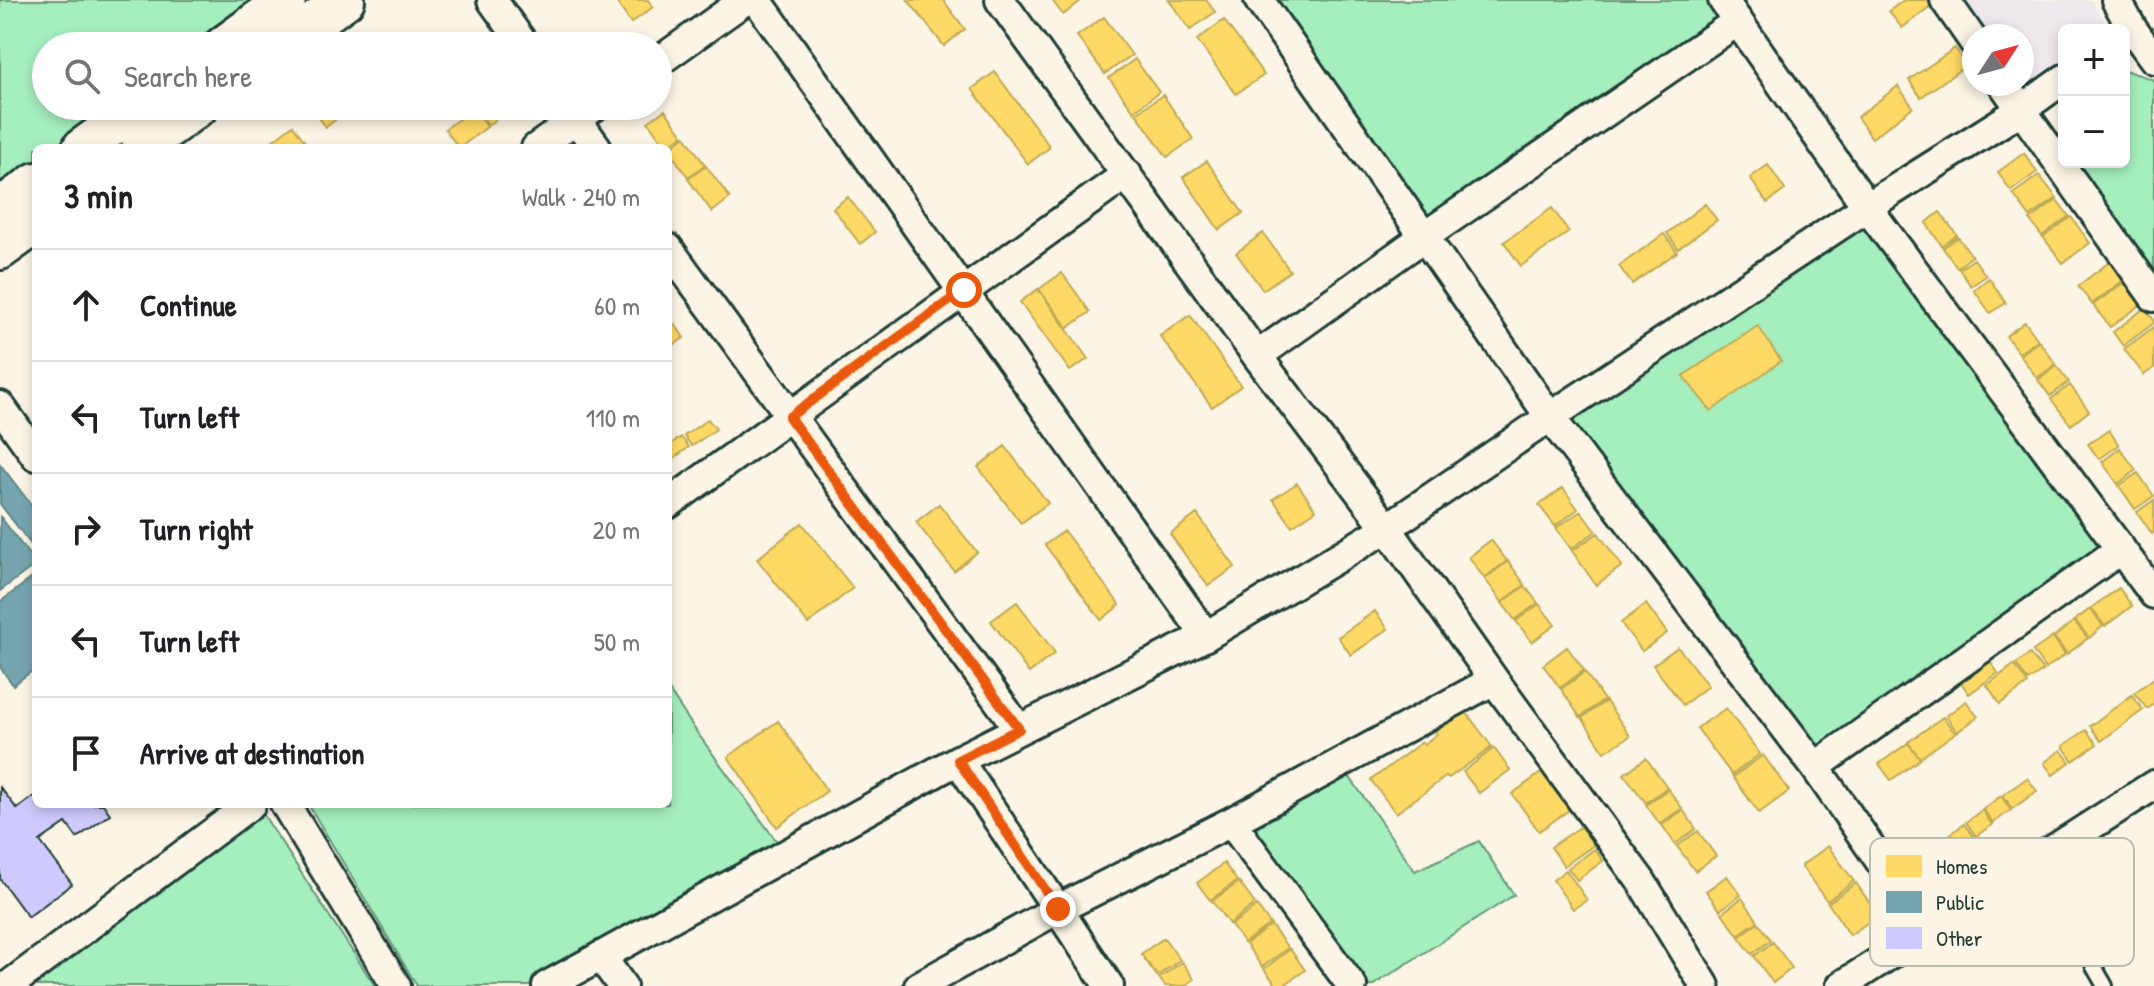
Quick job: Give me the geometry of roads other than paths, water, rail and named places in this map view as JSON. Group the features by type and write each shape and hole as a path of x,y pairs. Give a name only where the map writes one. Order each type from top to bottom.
{"street":[{"path":"242,32 286,0"},
{"path":"300,32 345,0"},
{"path":"492,0 515,32"},
{"path":"672,52 745,0"},
{"path":"757,0 1206,636"},
{"path":"1000,0 1641,881 1705,986"},
{"path":"1259,0 1550,417 1815,767 1870,846"},
{"path":"1945,0 1962,25"},
{"path":"2116,0 2124,24"},
{"path":"1257,356 1730,10 1867,207 2154,594"},
{"path":"2130,36 2154,59"},
{"path":"547,986 958,760 1206,636 1387,528 1550,417 2058,83"},
{"path":"2011,96 2154,297"},
{"path":"88,144 121,120"},
{"path":"147,144 180,120"},
{"path":"541,144 568,120"},
{"path":"584,120 595,144"},
{"path":"672,501 1127,174"},
{"path":"0,208 32,185"},
{"path":"0,250 32,227"},
{"path":"673,266 789,417 1019,729"},
{"path":"0,406 32,450"},
{"path":"1815,767 2121,549"},
{"path":"919,986 1058,909 1231,822 1494,680"},
{"path":"958,760 1109,986"},
{"path":"2071,838 2154,785"},
{"path":"8,986 246,808"},
{"path":"287,808 396,986"},
{"path":"1231,822 1352,986"},
{"path":"601,956 622,986"},
{"path":"1841,986 1872,966"}],"lane":[{"path":"2094,966 2105,986"}]}
